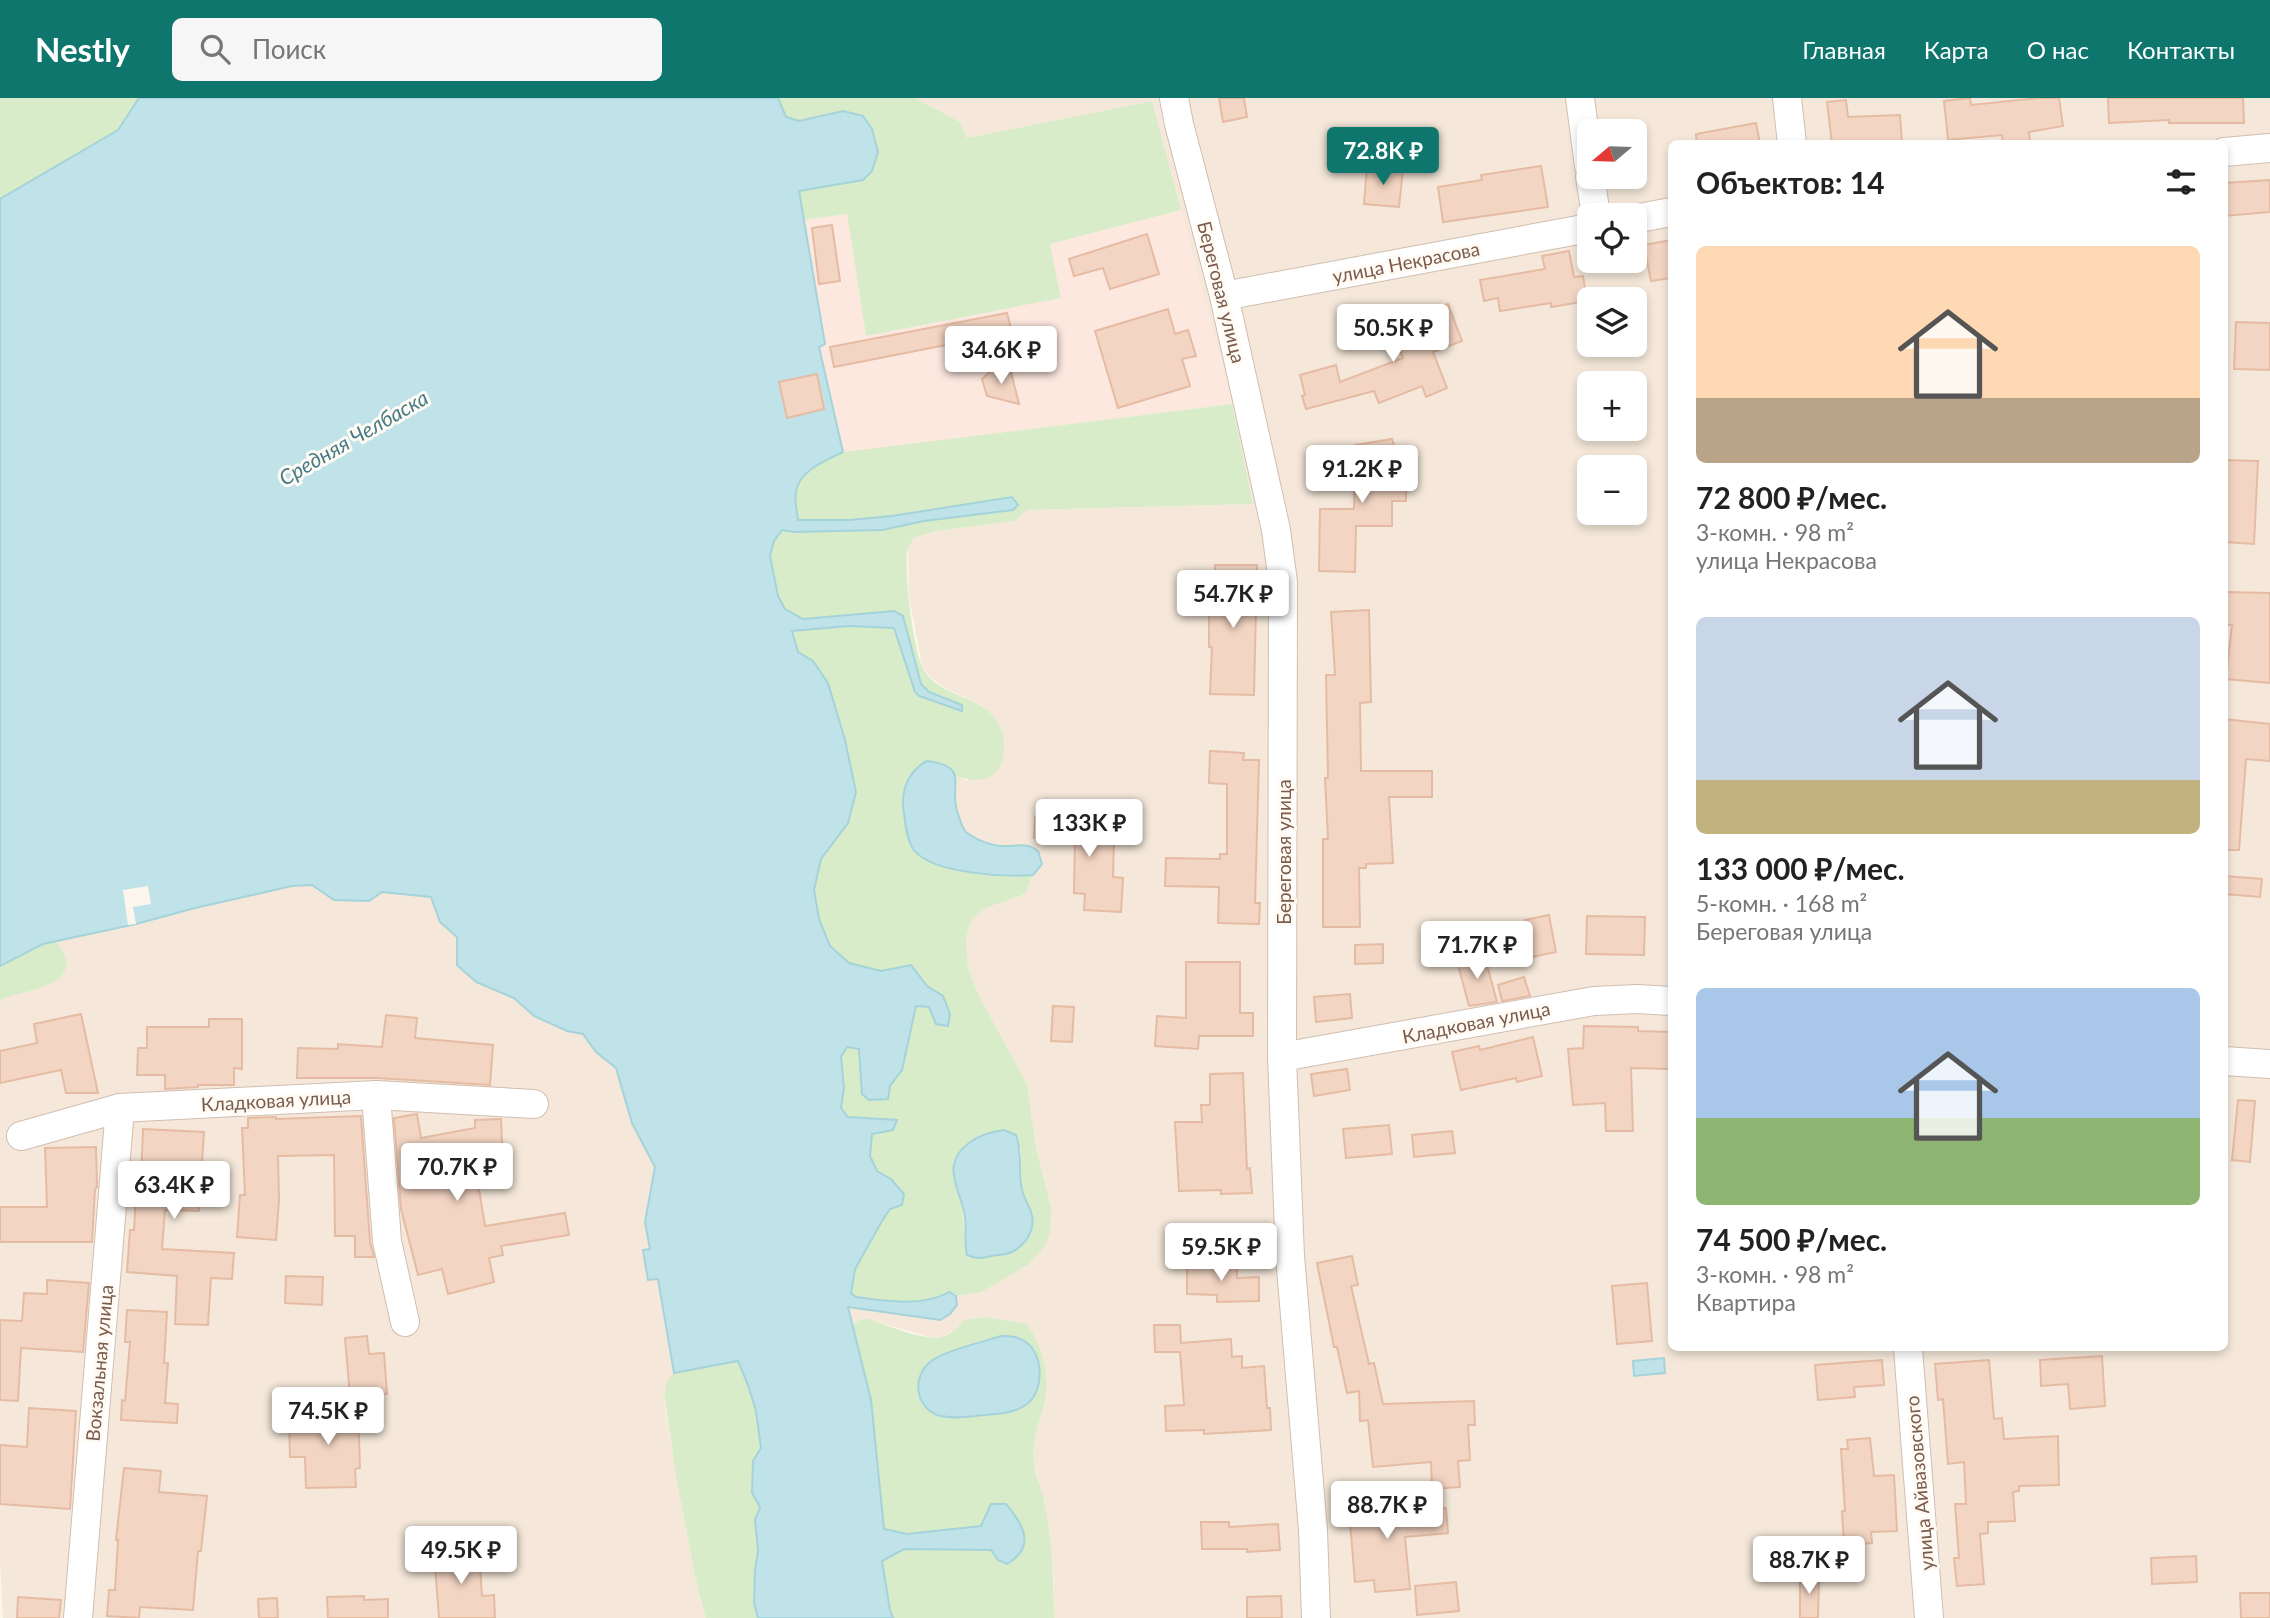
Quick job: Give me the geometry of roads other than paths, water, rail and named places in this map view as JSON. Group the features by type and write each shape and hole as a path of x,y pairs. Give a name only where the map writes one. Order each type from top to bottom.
{"street":[{"name":"Береговая улица","path":"1174,98 1224,296 1276,530 1283,582 1282,1057 1290,1256 1317,1618"},
{"path":"1580,98 1583,119"},
{"path":"1787,98 1792,140"},
{"path":"2228,152 2270,148"},
{"path":"1647,217 1668,213"},
{"name":"улица Некрасова","path":"1224,296 1577,230"},
{"name":"Кладковая улица","path":"1282,1057 1594,1001 1668,1001"},
{"path":"2228,1061 2269,1059"},
{"path":"376,1095 387,1241 405,1322"},
{"name":"Кладковая улица","path":"21,1136 120,1108 376,1095 534,1104"},
{"name":"Вокзальная улица","path":"78,1618 120,1108"},
{"name":"улица Айвазовского","path":"1908,1351 1930,1618"}],"water":[{"name":"Средняя Челбаска","path":"139,98 778,98 786,117 799,121 843,111 863,116 872,129 878,152 872,171 863,180 799,191 825,344 819,347 843,452 815,467 803,477 795,498 798,520 849,520 892,516 1012,497 1018,505 1013,510 924,521 882,530 782,530 774,541 770,556 778,596 785,609 803,619 894,611 903,616 921,684 929,692 962,705 962,711 919,696 915,692 894,628 849,626 792,631 798,652 813,661 828,683 845,740 856,792 848,823 821,859 814,890 819,919 830,946 849,963 881,971 911,965 927,986 943,996 950,1014 948,1026 936,1024 929,1007 916,1006 902,1070 890,1086 888,1099 869,1100 862,1094 859,1049 847,1047 841,1057 844,1088 841,1108 848,1117 897,1120 893,1130 872,1134 870,1156 877,1171 891,1179 904,1194 902,1205 890,1209 855,1269 851,1293 856,1297 903,1302 927,1300 949,1292 956,1296 957,1305 950,1314 940,1320 848,1307 871,1400 884,1529 907,1534 981,1526 991,1504 1006,1504 1018,1520 1024,1536 1022,1550 1007,1564 998,1560 991,1550 904,1549 882,1561 893,1618 758,1618 754,1603 758,1551 755,1520 760,1507 752,1493 753,1461 761,1448 756,1411 738,1361 674,1373 658,1279 648,1280 643,1250 650,1249 645,1222 655,1167 632,1123 616,1068 596,1052 583,1034 567,1031 534,1016 514,998 476,982 457,965 457,937 440,922 431,897 382,892 369,901 334,900 312,885 292,886 43,944 0,966 0,199 118,130"},
{"path":"927,761 950,768 954,773 956,806 966,832 991,844 1026,845 1038,851 1042,864 1033,875 987,874 951,869 935,864 913,849 906,828 904,792 912,774"},
{"path":"1004,1130 1016,1135 1018,1141 1022,1188 1030,1209 1032,1225 1021,1246 1007,1254 976,1258 967,1255 965,1217 954,1167 960,1151 969,1143 989,1133"},
{"path":"1001,1336 1023,1340 1036,1355 1039,1382 1037,1391 1027,1404 1009,1412 956,1417 937,1415 924,1405 918,1391 920,1375 930,1362 953,1351"},
{"path":"1664,1358 1665,1373 1634,1376 1633,1361"}]}
